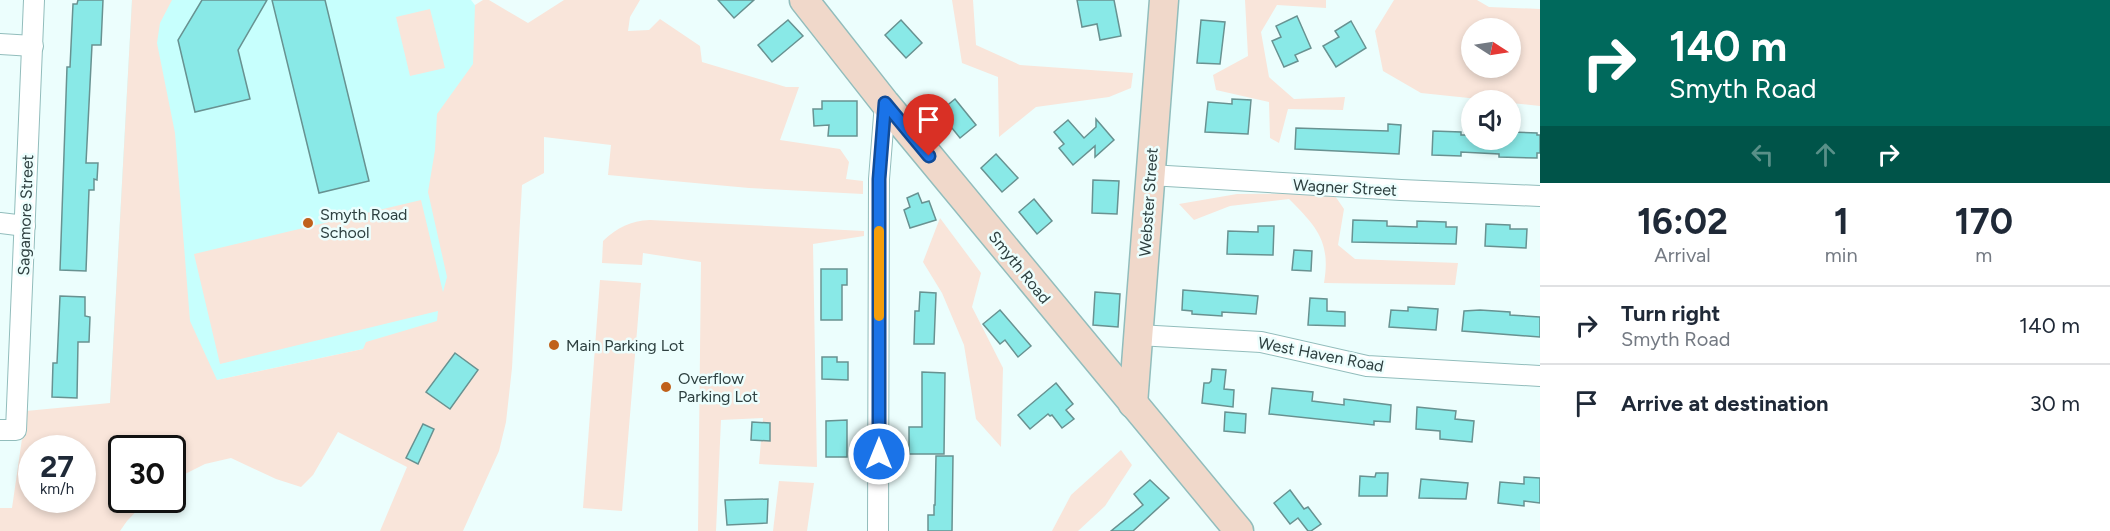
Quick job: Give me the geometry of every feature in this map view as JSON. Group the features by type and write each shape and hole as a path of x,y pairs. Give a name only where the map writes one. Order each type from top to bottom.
{"street":[{"name":"Sagamore Street","path":"8,430 25,226 34,0"},
{"name":"Smyth Road","path":"804,0 885,103 1239,531"},
{"name":"Webster Street","path":"1133,404 1164,0"},
{"path":"0,44 33,46"},
{"path":"878,531 879,179 885,103"},
{"name":"Wagner Street","path":"1150,175 1540,196"},
{"path":"0,223 25,226"},
{"name":"West Haven Road","path":"1138,335 1261,342 1367,366 1540,376"}],"shaded area":[{"name":"Smyth Road School","path":"132,0 471,0 516,58 485,323 110,403"},
{"path":"132,0 172,0 160,23 157,43 175,133 190,321 217,380 363,349 366,342 437,321 438,311 220,364 194,254 421,200 443,292 447,277 428,192 435,150 437,114 473,64 475,5 483,0 489,0 528,23 564,0 640,0 630,17 628,31 649,30 660,19 700,46 702,62 786,87 799,87 780,140 840,149 849,162 846,179 863,181 863,194 749,188 608,175 611,145 544,137 544,173 522,185 512,368 506,422 499,451 463,531 380,531 407,467 338,432 313,475 301,487 276,479 231,458 205,464 186,474 186,435 108,435 108,513 135,513 120,531 0,531 0,508 12,508 18,466 18,513 96,513 96,435 23,435 26,411 110,403"},
{"path":"952,0 973,0 976,45 1020,65 1133,73 1131,88 1109,97 1036,107 999,137 998,77 962,63"},
{"path":"1245,0 1326,0 1326,8 1277,5 1261,32 1269,77 1294,99 1345,97 1343,110 1288,109 1279,143 1270,138 1269,102 1216,90 1213,75 1248,56"},
{"path":"1394,0 1477,0 1489,7 1540,9 1540,106 1521,104 1521,90 1461,90 1461,97 1421,93 1383,71 1375,31"},
{"path":"430,9 445,68 410,76 396,17"},
{"path":"1333,193 1344,209 1338,245 1355,259 1458,263 1455,285 1324,283 1325,257 1320,236 1289,199 1230,206 1194,220 1179,204 1237,194"},
{"path":"940,218 981,273 972,307 1003,368 1001,447 976,419 964,345 942,293 923,262"},
{"path":"650,220 864,231 864,236 813,244 817,467 759,464 763,418 721,420 716,531 698,531 701,262 643,253 642,265 602,263 603,241 625,226"},
{"path":"600,280 641,283 622,511 583,508"},
{"path":"1121,450 1132,465 1105,506 1078,531 1052,531 1071,495"},
{"path":"779,481 814,483 807,531 773,531"}],"building":[{"path":"78,0 103,0 101,45 92,45 86,163 98,163 94,190 89,190 86,271 60,270 67,67 70,67 73,4 77,4"},
{"path":"202,0 267,0 238,50 250,99 195,112 178,40"},
{"path":"272,0 325,0 369,181 319,193"},
{"path":"718,0 754,0 734,18"},
{"path":"1077,0 1114,0 1121,36 1100,40 1097,24 1082,27"},
{"path":"1297,16 1311,48 1295,55 1298,61 1284,67 1272,41 1281,37 1276,26"},
{"path":"788,20 803,36 772,62 758,45"},
{"path":"901,20 922,43 906,58 885,35"},
{"path":"1201,20 1225,22 1220,64 1197,63"},
{"path":"1351,21 1366,48 1336,67 1323,46 1339,37 1335,31"},
{"path":"955,99 976,125 960,138 939,112"},
{"path":"1232,99 1251,100 1248,134 1205,132 1208,102 1232,104"},
{"path":"822,101 857,101 857,136 828,136 829,125 814,126 813,109 822,109"},
{"path":"1096,119 1114,140 1095,157 1095,146 1073,165 1059,148 1064,144 1054,132 1068,120 1084,138 1096,127"},
{"path":"1388,124 1401,125 1399,154 1295,149 1296,128 1388,131"},
{"path":"1433,131 1461,132 1461,150 1521,150 1521,132 1540,135 1540,153 1537,153 1537,158 1499,157 1499,154 1461,152 1461,156 1432,155"},
{"path":"996,154 1018,178 1002,192 981,168"},
{"path":"1093,180 1119,181 1117,214 1092,213"},
{"path":"918,193 922,203 929,201 936,220 910,228 904,210 910,207 907,198"},
{"path":"1034,199 1052,221 1037,234 1019,212"},
{"path":"1353,220 1387,221 1387,226 1417,227 1417,221 1446,222 1446,227 1457,227 1456,244 1352,242"},
{"path":"1486,224 1510,225 1510,229 1527,229 1526,248 1485,246"},
{"path":"1258,226 1274,226 1273,255 1227,254 1228,231 1258,232"},
{"path":"1294,250 1312,251 1311,271 1292,270"},
{"path":"821,269 847,269 847,285 842,285 842,320 821,320"},
{"path":"1183,290 1258,296 1256,314 1222,312 1222,316 1192,314 1192,311 1182,310"},
{"path":"920,292 936,293 934,344 914,344 915,311 919,311"},
{"path":"1095,292 1120,294 1118,327 1093,325"},
{"path":"60,296 85,297 85,316 90,317 89,342 78,342 77,398 52,397 53,363 57,363"},
{"path":"1310,298 1327,299 1327,311 1345,312 1345,326 1308,325"},
{"path":"1408,307 1438,309 1436,330 1389,327 1391,310 1408,311"},
{"path":"1000,310 1031,346 1018,357 1005,340 1000,344 983,324"},
{"path":"1480,310 1540,317 1540,337 1462,331 1464,311"},
{"path":"455,353 478,370 450,409 426,392"},
{"path":"822,357 837,357 837,362 848,362 848,380 822,379"},
{"path":"1212,369 1226,370 1224,389 1234,390 1233,407 1202,403 1204,383 1211,381"},
{"path":"922,372 945,373 944,454 909,454 909,427 922,427"},
{"path":"1056,383 1073,404 1066,410 1074,419 1062,428 1052,415 1048,414 1030,429 1018,415"},
{"path":"1272,388 1313,392 1312,401 1344,405 1344,399 1391,405 1390,422 1374,421 1374,425 1269,414"},
{"path":"1417,407 1456,411 1455,419 1474,421 1472,442 1440,439 1440,431 1416,429"},
{"path":"1225,412 1246,414 1245,433 1224,431"},
{"path":"847,420 847,457 826,457 826,421"},
{"path":"752,422 770,423 770,441 751,440"},
{"path":"423,424 434,429 418,464 406,458"},
{"path":"936,456 953,456 952,531 928,531 928,515 934,515"},
{"path":"1376,473 1388,473 1387,496 1359,496 1360,476 1375,477"},
{"path":"1524,477 1540,478 1540,503 1524,501 1524,506 1498,503 1500,482 1524,484"},
{"path":"1421,479 1468,483 1466,499 1419,498"},
{"path":"1150,480 1169,498 1133,531 1111,531 1143,505 1134,494"},
{"path":"1290,490 1304,509 1308,507 1321,524 1311,531 1308,531 1298,518 1290,524 1274,503"},
{"path":"768,499 767,523 727,525 725,500"}],"slow traffic":[{"path":"879,231 879,316"}],"place":[{"name":"Smyth Road School","path":"308,223"},
{"name":"Main Parking Lot","path":"554,345"},
{"name":"Overflow Parking Lot","path":"666,387"}],"route":[{"path":"879,454 879,179 885,103 929,156"}]}
